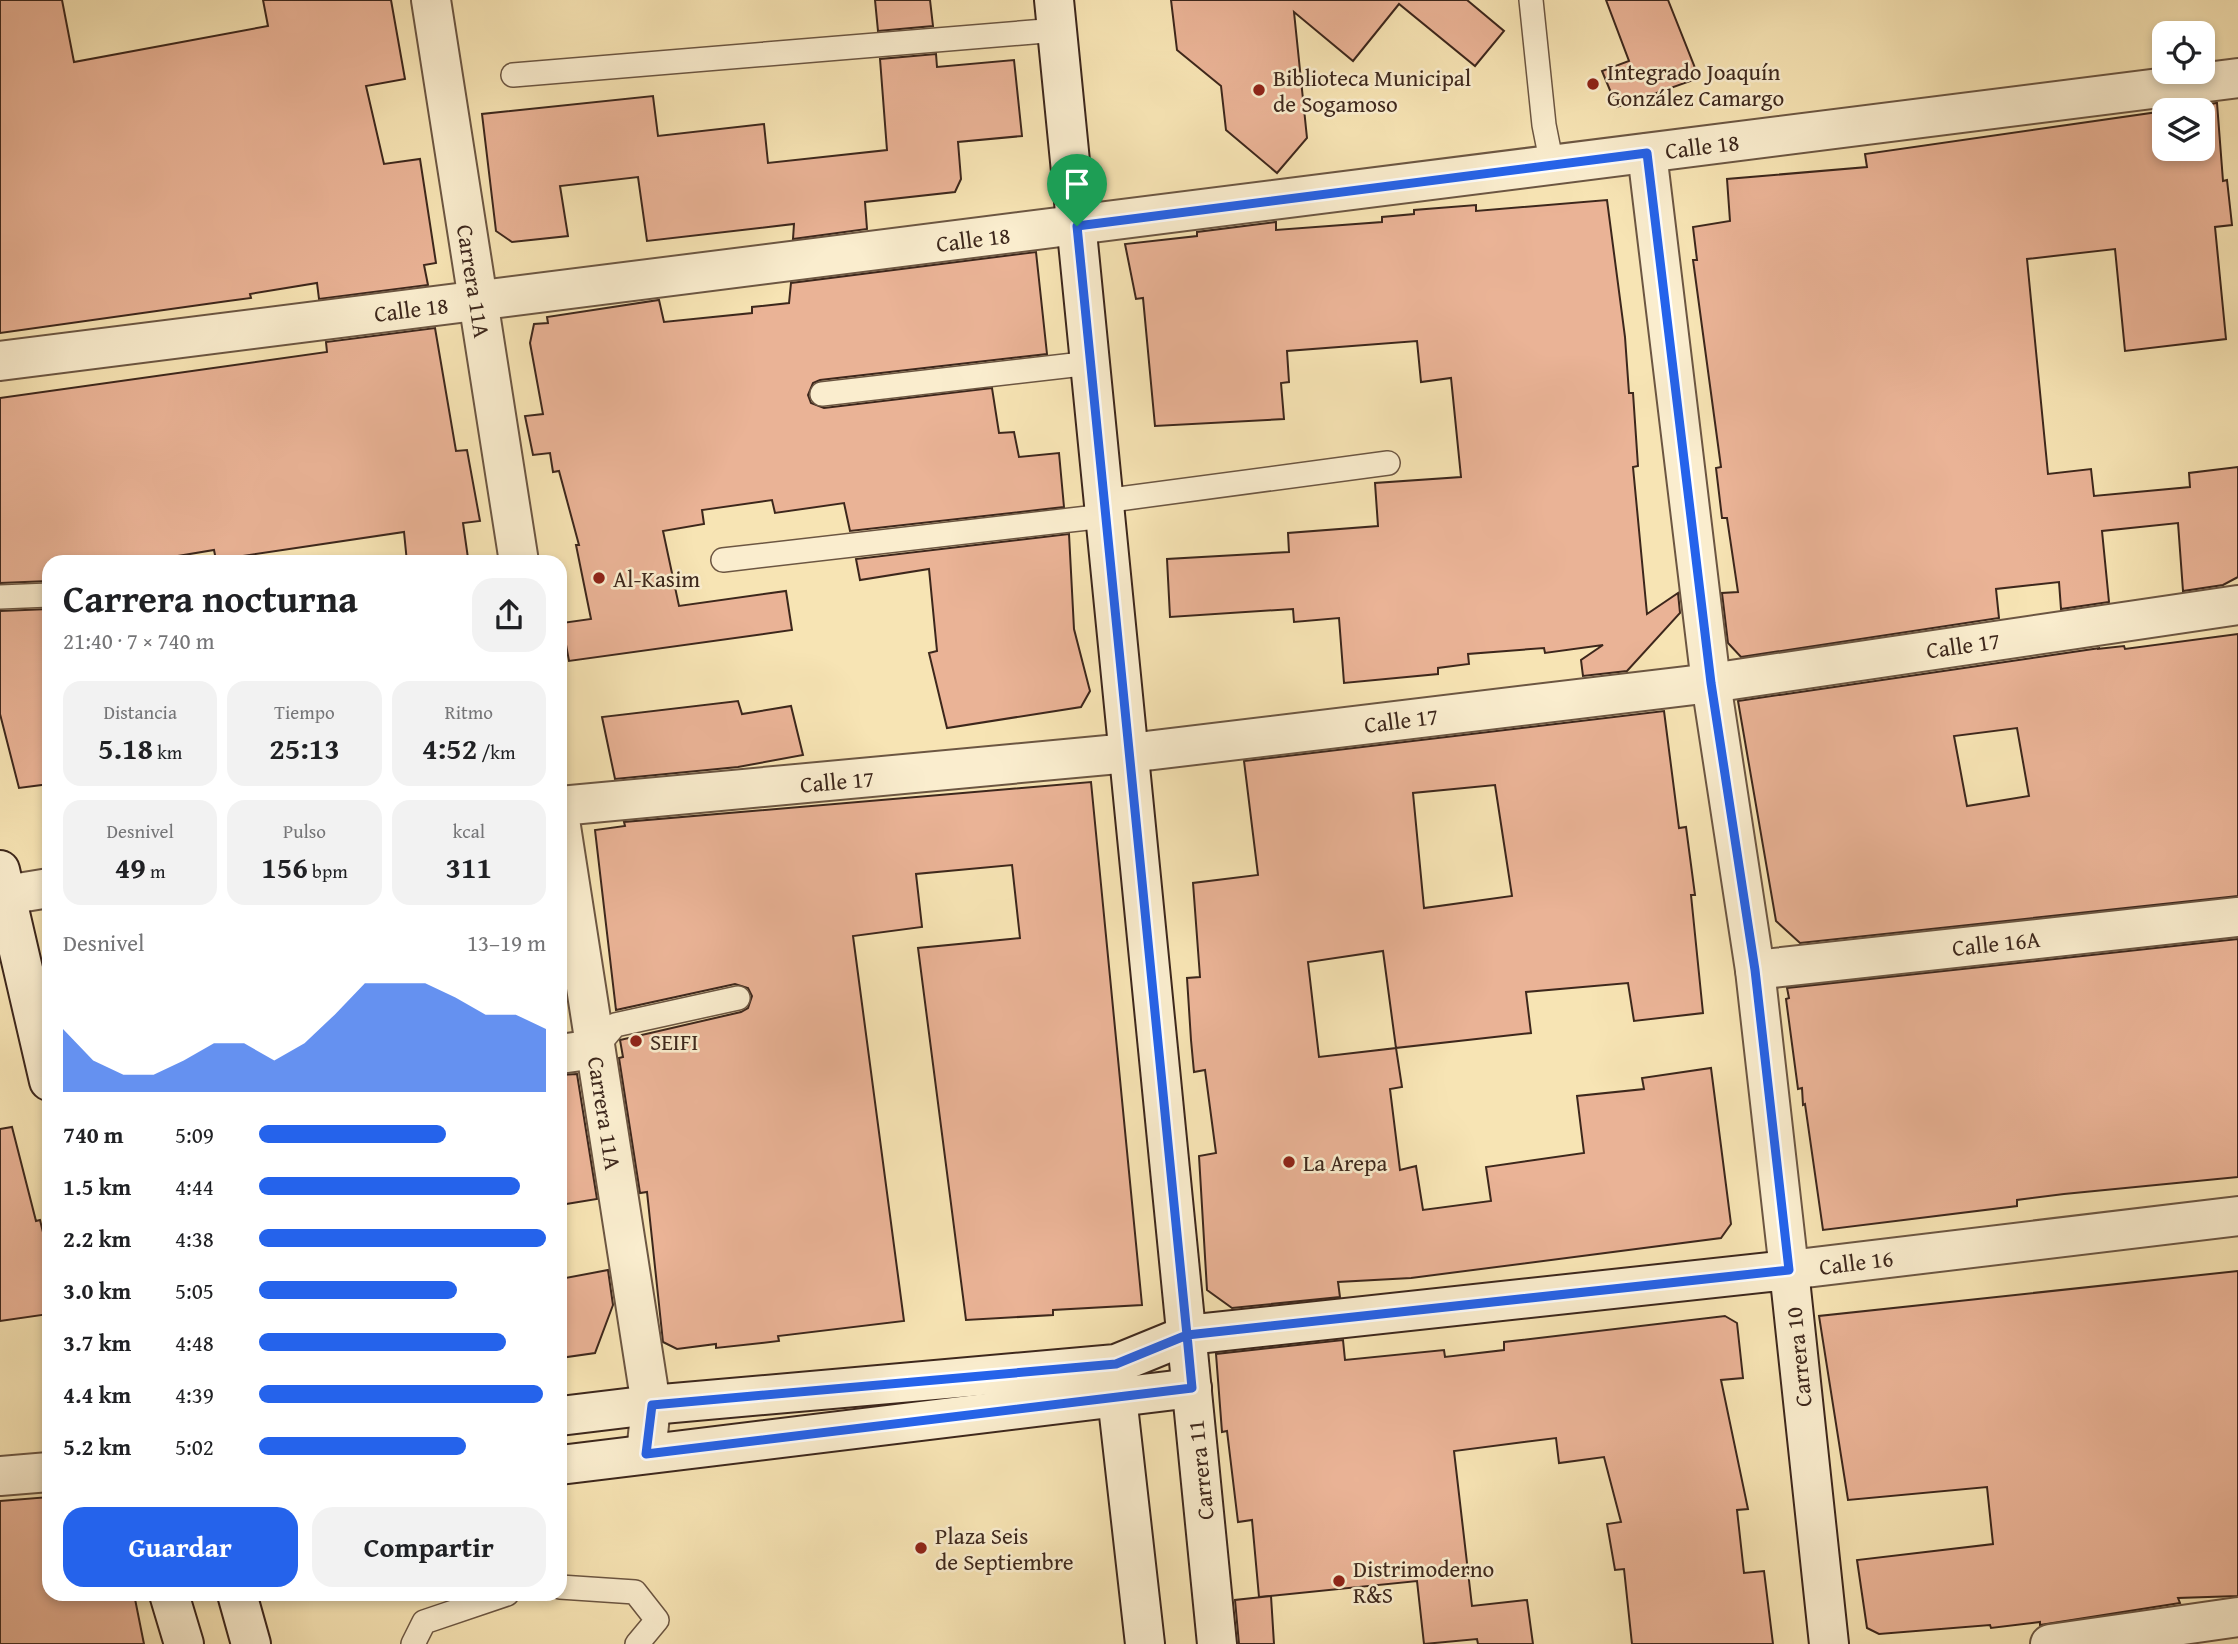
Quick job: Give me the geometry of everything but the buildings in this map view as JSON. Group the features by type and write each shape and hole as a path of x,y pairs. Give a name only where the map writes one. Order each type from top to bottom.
{"street":[{"name":"Carrera 11A","path":"430,0 518,555"},
{"name":"Carrera 11","path":"1055,15 1217,1644"},
{"name":"Calle 18","path":"0,361 2238,78"},
{"name":"Carrera 10","path":"1647,153 1711,683 1755,970 1829,1644"},
{"name":"Calle 17","path":"567,805 1129,753 1711,683 2238,605"},
{"path":"42,888 2,887 42,1052"},
{"name":"Carrera 11A","path":"567,910 578,1051 652,1405 646,1454"},
{"name":"Calle 16A","path":"1755,970 2238,917"},
{"name":"Calle 16","path":"567,1415 652,1405 1116,1364 1187,1335 1789,1270 2238,1216"},
{"path":"567,1464 1192,1388"},
{"path":"1117,1397 1145,1644"},
{"path":"0,1476 42,1473"},
{"path":"171,1601 184,1644"},
{"path":"239,1601 251,1644"},
{"path":"2050,1644 2238,1617"}],"lane":[{"path":"1531,0 1544,125 1552,165"},
{"path":"513,75 1055,15"},
{"path":"822,394 1091,363"},
{"path":"723,560 1105,509 1388,463"},
{"path":"0,597 42,595"},
{"path":"578,1051 615,1025 738,998"},
{"path":"567,1587 635,1591 657,1620 637,1644"},
{"path":"413,1644 424,1622 486,1601"}],"place":[{"name":"Integrado Joaquín González Camargo","path":"1593,84"},
{"name":"Biblioteca Municipal de Sogamoso","path":"1259,90"},
{"name":"Al-Kasim","path":"599,578"},
{"name":"SEIFI","path":"636,1041"},
{"name":"La Arepa","path":"1289,1162"},
{"name":"Plaza Seis de Septiembre","path":"921,1548"},
{"name":"Distrimoderno R&S","path":"1339,1581"}],"route":[{"path":"1077,226 1187,1335 1192,1388 646,1454 652,1405 1116,1364 1187,1335 1789,1270 1755,970 1711,683 1647,153 1077,226"}]}
